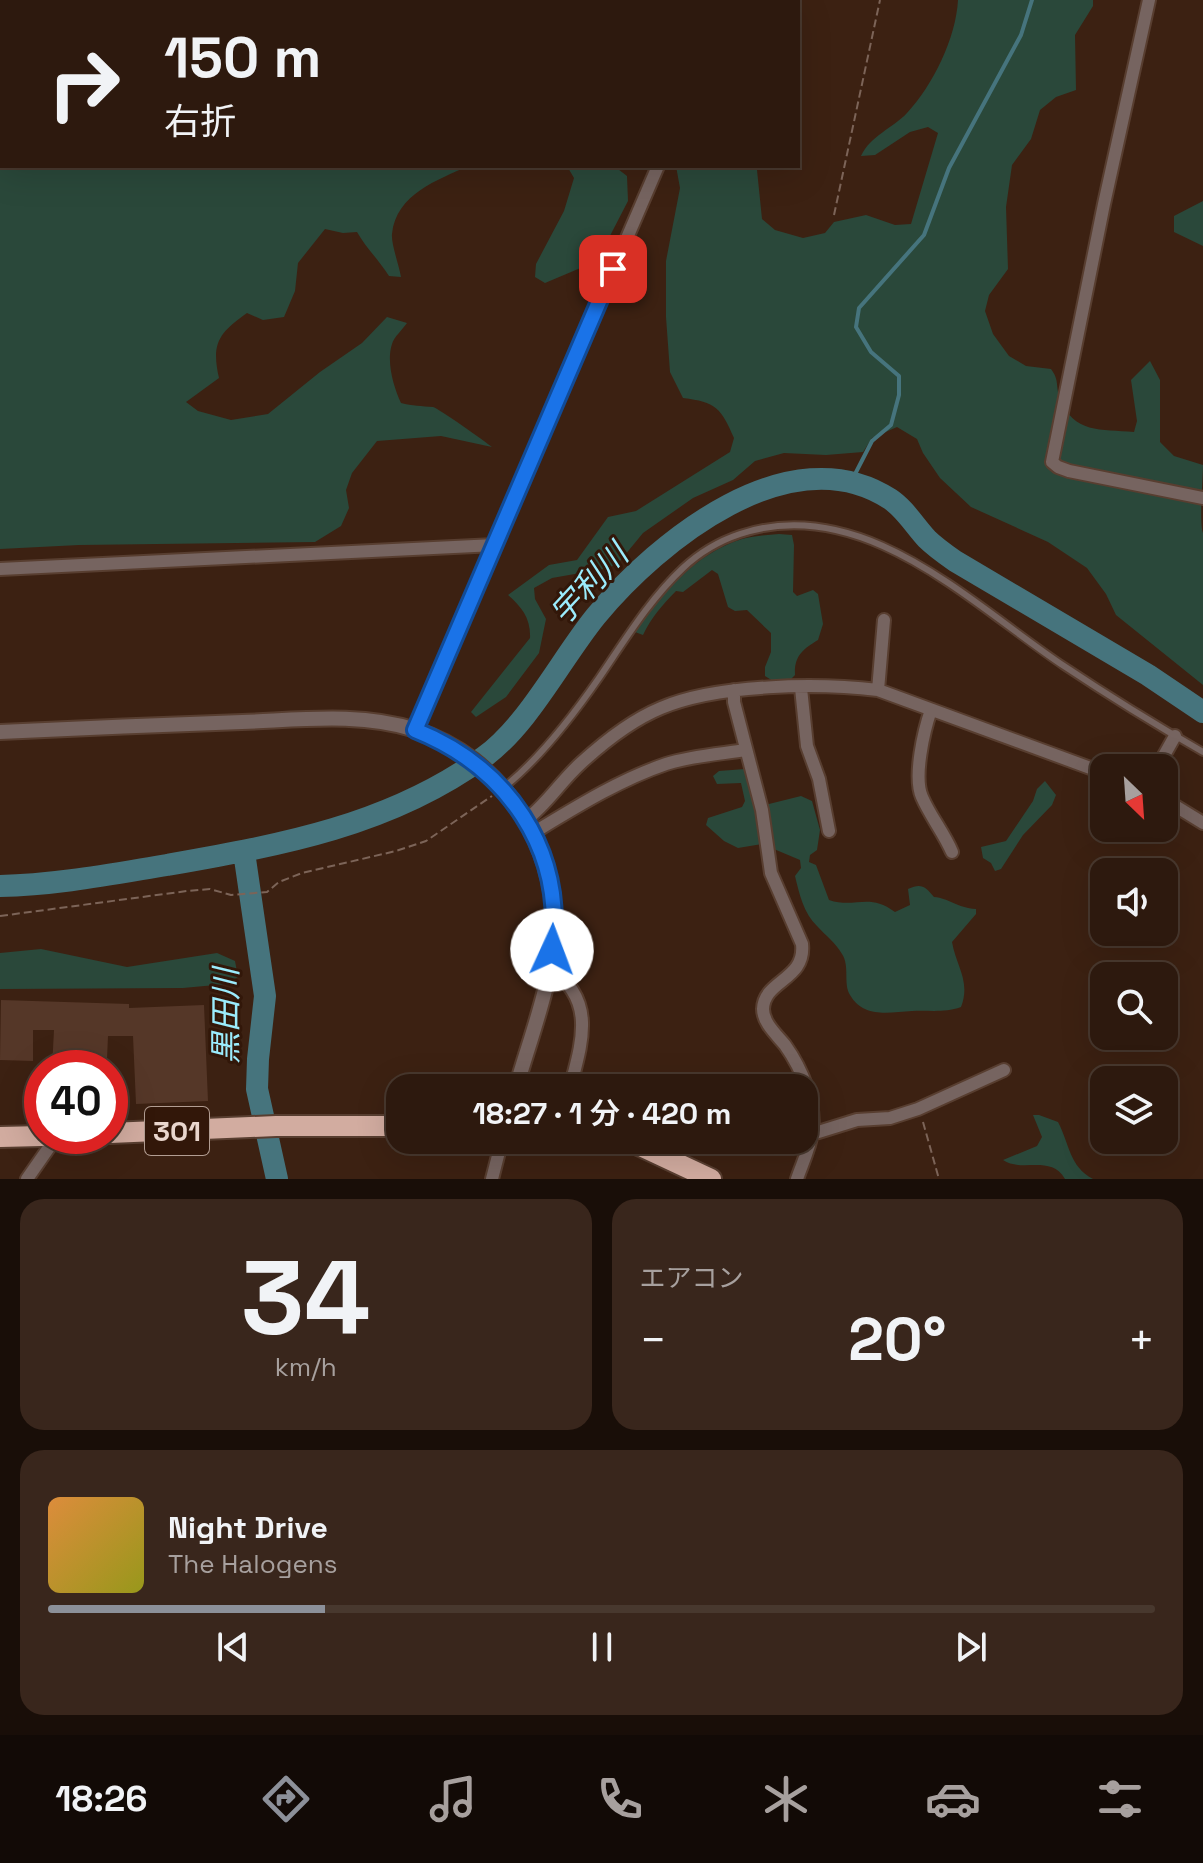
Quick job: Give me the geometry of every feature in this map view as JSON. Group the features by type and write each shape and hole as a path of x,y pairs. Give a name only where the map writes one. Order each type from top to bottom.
{"highway":[{"name":"301","path":"128,1132 276,1126 386,1126"},
{"path":"0,1137 24,1136"},
{"path":"658,1154 711,1179"}],"street":[{"path":"1149,0 1052,462 1069,471 1203,498"},
{"path":"415,730 657,168"},
{"path":"0,569 495,545"},
{"path":"878,690 884,620"},
{"path":"801,688 807,746 819,779 829,831"},
{"path":"734,690 734,702 762,810 771,873 802,944 803,956 798,967 768,994 763,1005 764,1018 793,1056 801,1074"},
{"path":"530,826 581,763 646,715 680,701 734,690 878,690 1090,768"},
{"path":"931,710 918,782 924,802 942,829 952,852"},
{"path":"0,732 311,719 367,720 415,730 441,740 476,763 501,785 530,826 546,866 553,897 554,932 549,968 520,1074"},
{"path":"1165,754 1175,736"},
{"path":"530,826 670,763 746,750"},
{"path":"1178,808 1203,823"},
{"path":"549,968 567,982 584,1020 574,1074"},
{"path":"818,1132 857,1120 890,1118 918,1109 1004,1070"},
{"path":"27,1179 44,1154"},
{"path":"492,1179 498,1154"},
{"path":"797,1179 805,1154"}],"lane":[{"path":"501,785 524,770 547,744 598,679 630,629 681,570 694,558 724,541 776,526 826,528 904,556 1064,666 1203,752"}],"path":[{"path":"834,215 880,0"},
{"path":"0,916 187,891 210,889 231,895 267,892 279,882 302,873 426,841 501,785"},
{"path":"918,1109 939,1179"}],"green space":[{"path":"958,0 1093,0 1093,6 1075,35 1076,90 1056,97 1040,110 1031,139 1012,165 1006,207 1008,269 989,295 985,311 993,334 1009,356 1026,366 1051,369 1066,410 1080,424 1134,432 1137,421 1131,380 1150,361 1160,380 1160,442 1174,456 1203,465 1203,685 1116,615 1106,594 1087,568 1048,542 971,507 940,478 917,439 897,427 872,438 863,452 826,455 784,453 755,461 733,480 693,498 643,533 620,561 609,568 552,578 534,588 535,599 546,619 539,653 506,697 476,717 471,712 530,638 525,614 508,595 549,565 577,560 608,517 636,511 730,452 734,438 721,413 703,402 683,398 670,372 666,261 680,188 676,168 758,168 762,219 775,230 803,238 825,233 834,222 866,215 895,225 911,224 938,133 928,127 910,132 875,155 861,156 876,137 907,113 926,89 942,60"},
{"path":"0,168 464,168 420,190 401,208 392,234 401,277 389,276 357,232 325,229 298,263 295,291 284,317 263,320 247,313 230,327 217,347 219,378 186,402 198,411 231,420 268,414 362,343 387,317 407,323 390,351 392,375 401,403 433,407 492,447 441,436 377,441 352,473 346,490 349,508 341,526 315,542 0,549"},
{"path":"568,168 617,168 627,176 628,201 597,261 545,283 535,277 536,264 564,211 574,178"},
{"path":"1203,201 1203,246 1174,232 1174,216"},
{"path":"792,535 793,592 797,596 813,590 818,594 823,624 818,640 798,658 795,675 789,681 773,681 765,676 771,652 771,633 747,610 735,611 728,607 718,574 712,570 683,592 676,591 643,635 635,632 681,576 709,554 742,539"},
{"path":"745,769 757,803 769,804 801,796 812,801 820,830 817,850 810,855 809,862 816,865 829,900 877,903 895,912 910,905 908,889 920,886 934,897 976,909 976,914 952,942 964,981 961,1007 943,1011 878,1012 856,1003 848,991 842,954 812,921 803,903 795,876 801,868 800,860 762,844 738,848 724,841 706,825 708,818 742,807 745,801 741,783 717,784 713,776 719,771"},
{"path":"1045,781 1056,795 1052,805 1023,835 1001,869 995,871 991,863 983,858 981,847 1006,841"},
{"path":"41,949 127,967 217,953 235,961 238,977 226,984 183,988 0,989 0,953"},
{"path":"1033,1115 1058,1122 1079,1168 1093,1179 1065,1179 1052,1167 1011,1164 1003,1160 1037,1146 1042,1137"}],"building":[{"path":"1,1000 129,1004 129,1008 204,1005 208,1101 136,1104 133,1036 108,1036 107,1050 53,1050 54,1030 33,1030 33,1050 24,1050 24,1061 0,1060"}],"waterway":[{"path":"851,482 872,441 891,425 899,395 899,376 871,352 856,327 859,308 924,235 949,168 1021,35 1032,0"},
{"name":"宇利川","path":"0,886 42,884 167,865 292,840 372,816 448,781 484,757 516,727 596,616 654,557 690,529 729,505 769,488 811,479 851,482 890,499 930,542 955,561 1148,675 1203,712"},
{"name":"黒田川","path":"244,852 265,996 257,1089 277,1179"}],"route":[{"path":"552,950 553,897 546,866 526,820 498,782 476,763 441,740 415,730 613,269"}]}
